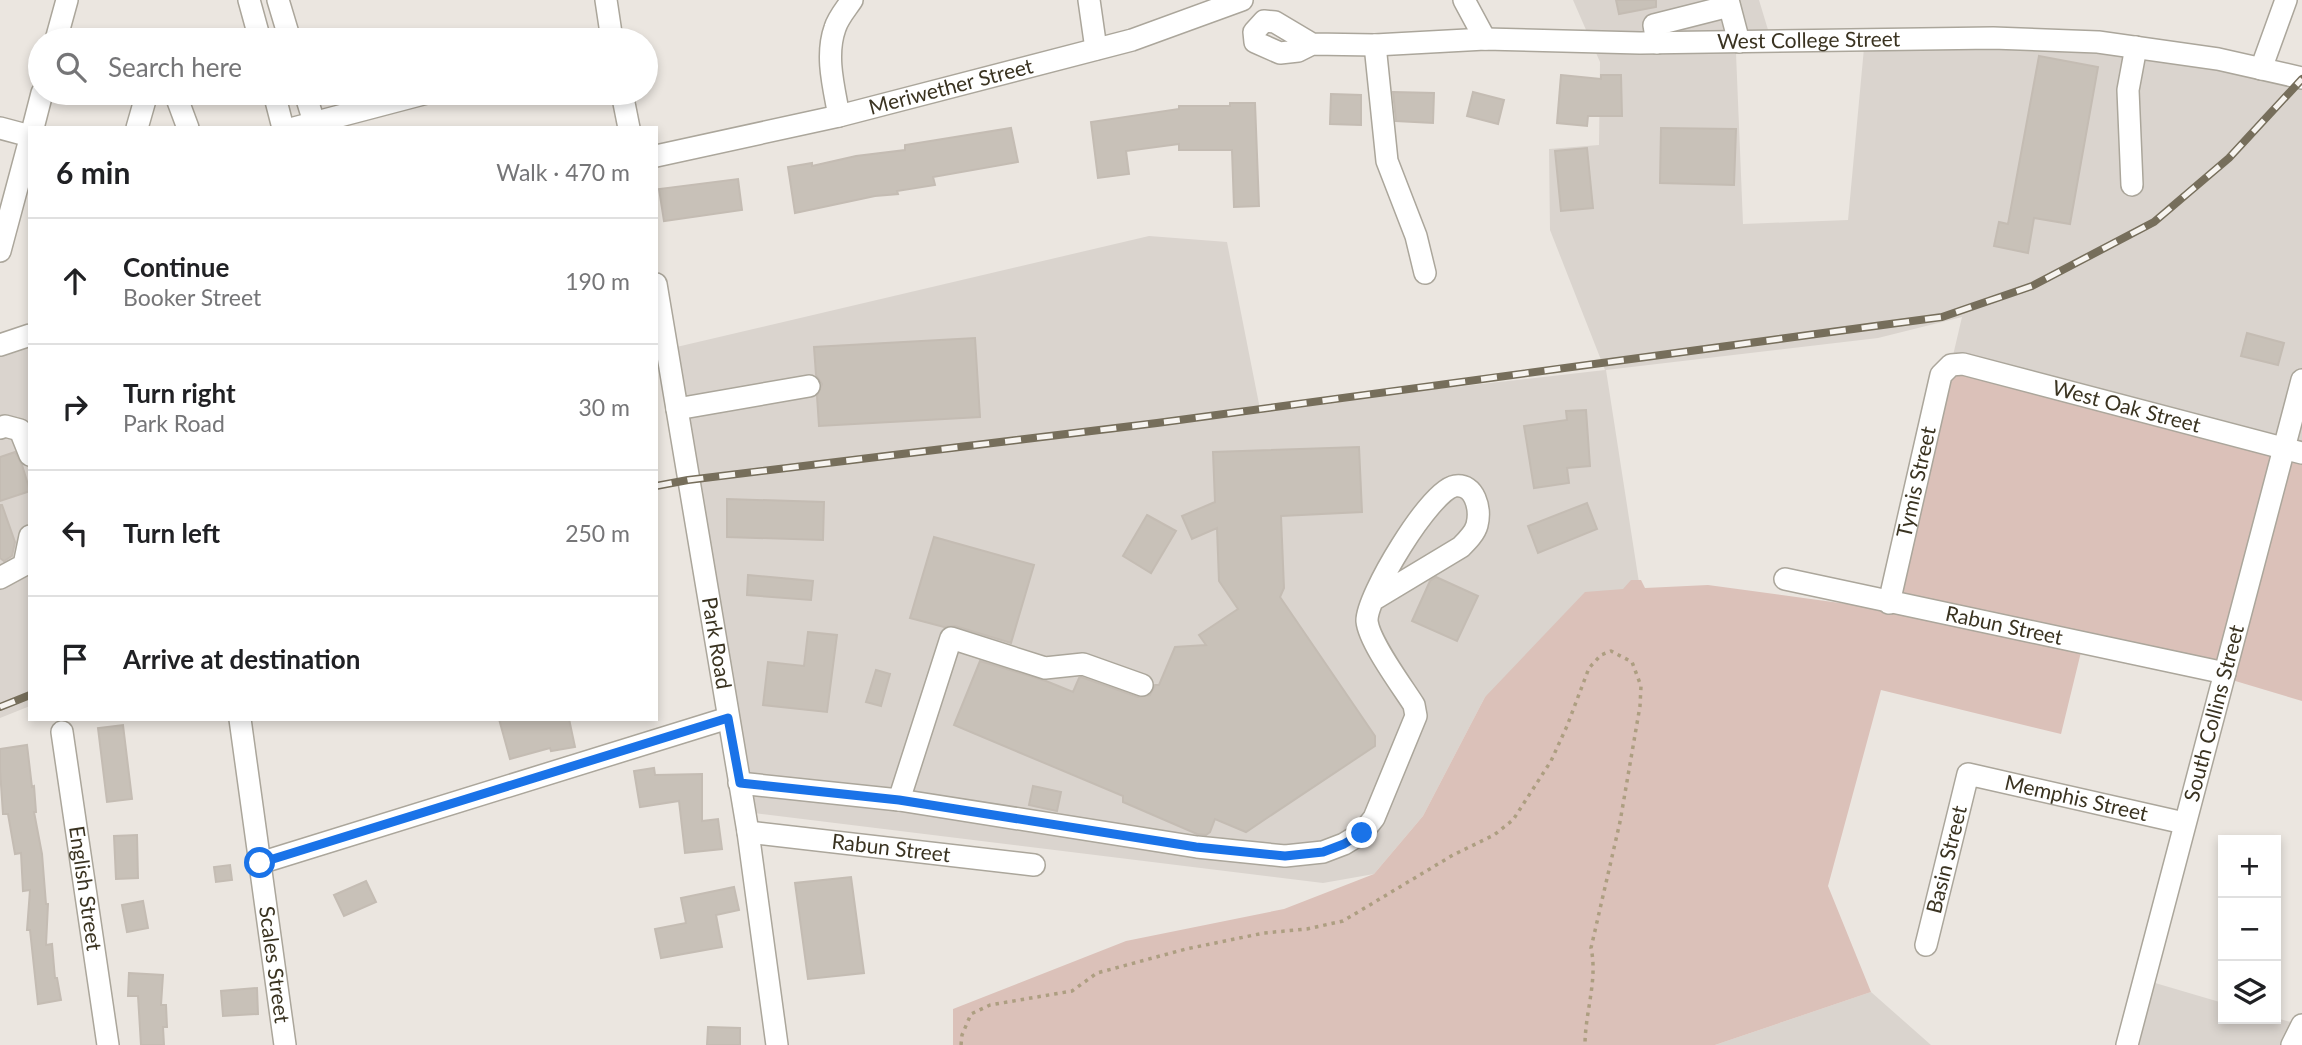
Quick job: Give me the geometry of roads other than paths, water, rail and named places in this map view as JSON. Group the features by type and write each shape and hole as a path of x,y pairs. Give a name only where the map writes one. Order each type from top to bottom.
{"street":[{"path":"59,28 67,0"},
{"path":"249,0 257,28"},
{"path":"278,0 286,28"},
{"path":"606,0 610,28"},
{"path":"839,116 831,69 831,41 835,25 852,0"},
{"path":"1089,0 1096,49"},
{"name":"Meriwether Street","path":"658,156 839,116 1132,40 1242,0"},
{"path":"1464,0 1485,39"},
{"path":"2261,69 2286,0"},
{"path":"1657,43 1654,25 1729,3 1739,42"},
{"name":"West College Street","path":"1312,44 1375,45 1485,39 1657,43 1993,38 2098,42 2218,59 2302,78"},
{"path":"1375,45 1387,161 1416,236 1425,273"},
{"path":"2132,185 2128,90 2136,47"},
{"path":"34,126 39,105"},
{"path":"138,126 144,105"},
{"path":"179,105 187,126"},
{"path":"277,105 282,126"},
{"path":"305,105 304,125 381,105"},
{"path":"624,105 629,126"},
{"path":"0,128 28,136"},
{"path":"0,251 28,145"},
{"name":"Park Road","path":"658,296 748,832 777,1045"},
{"path":"0,345 28,336"},
{"name":"West Oak Street","path":"1951,365 1964,363 2293,451"},
{"name":"Tymis Street","path":"1889,603 1941,374 1951,365"},
{"name":"South Collins Street","path":"2127,1045 2225,673 2293,451 2302,380"},
{"path":"677,409 809,386"},
{"path":"0,428 5,426 20,430 28,450"},
{"path":"740,783 899,800 1196,847 1285,856 1323,852 1362,833 1374,818 1416,716 1414,705 1372,638 1367,621 1373,600 1401,545 1424,510 1443,489 1457,485 1469,489 1475,497 1478,512 1477,526 1469,538 1461,547 1373,600"},
{"path":"0,578 24,565 28,546"},
{"name":"Rabun Street","path":"1784,579 2225,673"},
{"path":"899,800 951,638 1045,668 1083,664 1142,685"},
{"path":"260,863 728,718"},
{"name":"Scales Street","path":"240,721 285,1045"},
{"name":"English Street","path":"62,732 108,1045"},
{"name":"Memphis Street","path":"1968,774 2184,823"},
{"name":"Basin Street","path":"1926,946 1968,774"},
{"name":"Rabun Street","path":"748,832 1034,865"},
{"path":"2292,1045 2302,1024"}],"railway":[{"path":"658,486 1157,423 1942,317 2032,286 2154,222 2229,158 2302,79"},
{"path":"0,707 28,696"}]}
